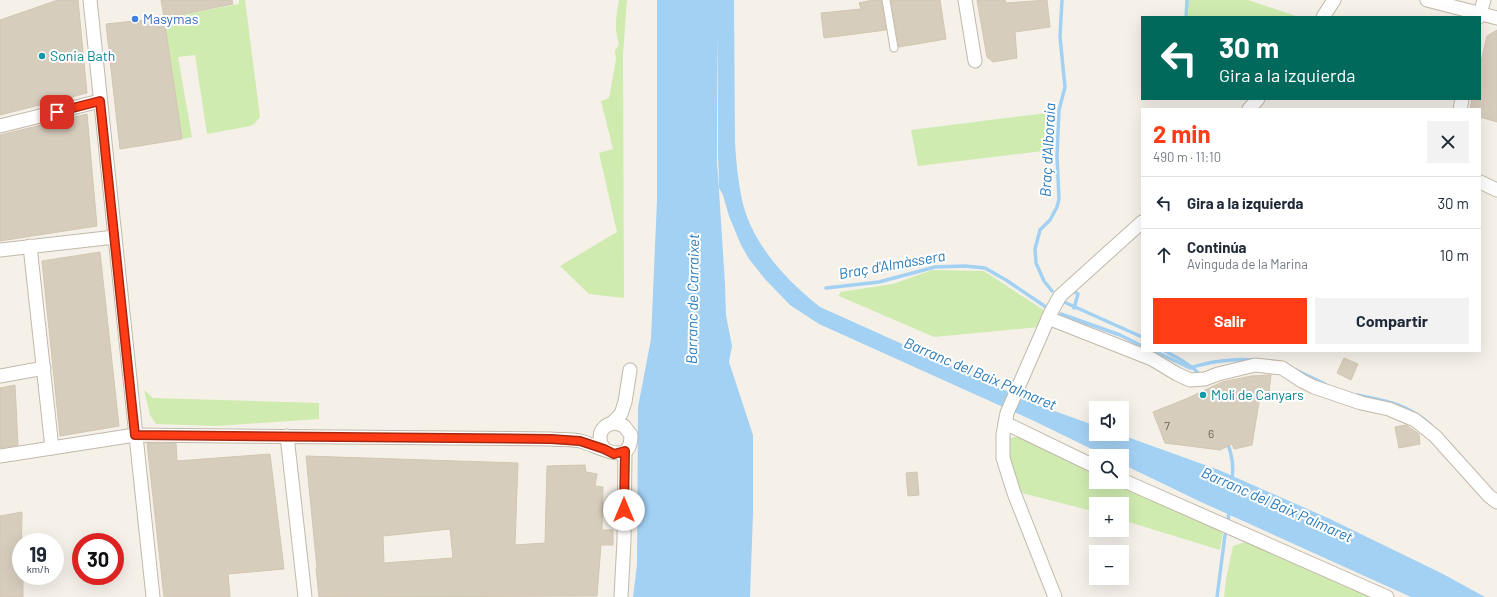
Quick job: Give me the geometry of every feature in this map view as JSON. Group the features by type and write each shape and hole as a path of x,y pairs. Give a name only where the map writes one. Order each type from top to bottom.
{"street":[{"path":"90,0 153,597"},
{"path":"965,0 975,61"},
{"path":"1324,16 1334,0"},
{"path":"1427,0 1480,15 1497,18"},
{"path":"1480,15 1484,0"},
{"path":"1250,108 1257,100"},
{"path":"0,126 100,101"},
{"path":"1481,182 1497,190"},
{"path":"1055,597 1014,493 1003,458 1003,436 1006,418 1050,315 1060,296 1141,223"},
{"path":"0,250 115,237"},
{"path":"30,246 52,448"},
{"path":"1050,315 1152,359 1190,380 1204,379 1255,365 1282,368 1314,387 1361,403 1389,409 1415,420 1435,436 1489,496 1497,502"},
{"path":"0,376 44,368"},
{"path":"627,429 625,402 630,370"},
{"path":"624,479 601,444 600,439 606,427 620,414 625,402"},
{"path":"1006,418 1089,463"},
{"path":"0,456 135,435 551,439 580,441 614,454 625,451 629,447 631,435 627,429 619,423 606,427 580,441"},
{"path":"287,436 305,597"},
{"path":"620,597 624,540 625,451"},
{"path":"1129,483 1387,597"}],"lane":[{"path":"886,0 894,48"}],"green space":[{"path":"239,0 245,0 260,117 250,126 207,134 195,55 178,57 192,137 182,139 164,18 239,4"},
{"path":"619,0 627,0 623,54 624,298 589,294 560,266 617,232 599,153 613,149 601,101 609,98 616,59 615,51 619,44 616,33 616,22"},
{"path":"1188,0 1248,0 1296,16 1187,16"},
{"path":"1046,113 1043,151 918,166 911,130"},
{"path":"932,270 984,271 1045,311 1039,327 934,337 839,296 840,292 893,284"},
{"path":"144,390 153,398 319,403 319,419 217,426 156,424 150,415"},
{"path":"1021,436 1089,470 1089,489 1129,488 1223,531 1220,550 1129,522 1129,497 1089,497 1089,510 1022,493 1013,473 1009,438"},
{"path":"1245,542 1369,597 1224,597 1233,546"}],"water":[{"path":"657,0 734,0 735,142 737,171 742,200 754,231 772,260 795,285 820,307 1038,405 1089,423 1089,441 1129,441 1129,438 1219,470 1330,519 1443,574 1485,597 1411,597 1201,502 1129,467 1129,449 1092,449 1032,420 819,324 790,305 765,279 749,259 741,245 729,216 723,195 719,188 718,34 717,159 726,315 732,346 729,362 753,435 753,513 750,597 633,597 637,565 638,407 651,339 657,200"}],"pier":[{"path":"718,34 718,159 719,188 717,159"}],"building":[{"name":"Sonia Bath","path":"58,0 78,0 87,93 0,115 0,20"},
{"path":"161,0 232,0 233,4 164,18"},
{"path":"872,0 881,0 886,30 824,38 821,13 861,9 859,3"},
{"path":"891,0 940,0 946,39 899,47"},
{"path":"977,0 1005,0 1006,3 1047,0 1050,27 1015,32 1017,58 993,62 987,57"},
{"path":"164,18 182,139 120,149 106,24"},
{"path":"1497,30 1497,122 1481,117 1481,108 1470,108 1472,100 1481,100 1481,62 1487,36"},
{"path":"87,114 97,226 0,241 0,135"},
{"path":"100,252 119,426 60,436 42,261"},
{"path":"1344,358 1358,364 1351,380 1337,373"},
{"path":"1271,375 1269,392 1265,397 1260,396 1252,445 1234,449 1232,444 1220,450 1165,443 1153,412 1222,382 1251,376"},
{"path":"15,385 18,445 0,448 0,388"},
{"path":"1406,425 1419,434 1420,444 1399,448 1395,427"},
{"path":"147,443 176,443 177,461 270,454 284,569 228,574 230,597 164,597"},
{"path":"306,456 518,463 515,545 545,543 547,466 585,465 586,472 597,474 595,486 603,487 602,530 613,530 613,545 601,545 597,596 319,597","holes":["450,529 453,558 384,563 383,536"]},
{"path":"917,472 919,495 908,496 906,473"},
{"path":"22,512 22,533 12,533 12,585 23,585 23,597 0,597 0,516"}],"waterway":[{"name":"Braç d'Alboraia","path":"1052,291 1044,281 1036,263 1035,249 1040,230 1050,220 1057,207 1059,199 1057,156 1059,110 1065,87 1060,37 1062,0"},
{"path":"1186,16 1187,0"},
{"name":"Braç d'Almàssera","path":"826,288 879,282 935,267 965,266 985,268 1006,280 1046,307"},
{"path":"1073,291 1078,294 1074,308"},
{"name":"Braç d'Alboraia","path":"1064,302 1141,337"},
{"name":"Braç d'Almàssera","path":"1061,314 1120,335 1141,346"},
{"path":"1156,352 1190,368 1221,361 1254,360"},
{"name":"Braç d'Alboraia","path":"1167,352 1188,364 1199,374"},
{"path":"1296,370 1325,384"},
{"path":"1357,395 1397,404 1414,412 1431,425"},
{"name":"Barranc del Baix Palmaret","path":"1227,442 1232,461 1232,480"},
{"path":"1228,522 1229,510"},
{"path":"1217,597 1225,535"}],"place":[{"name":"Masymas","path":"135,19"},
{"name":"Sonia Bath","path":"42,56"},
{"name":"Molí de Canyars","path":"1203,395"}],"route":[{"path":"57,112 100,101 135,435 551,439 580,441 604,449 608,453 620,454 625,451 624,510"}],"water label":[{"name":"Barranc de Carraixet","path":"693,299"}]}
